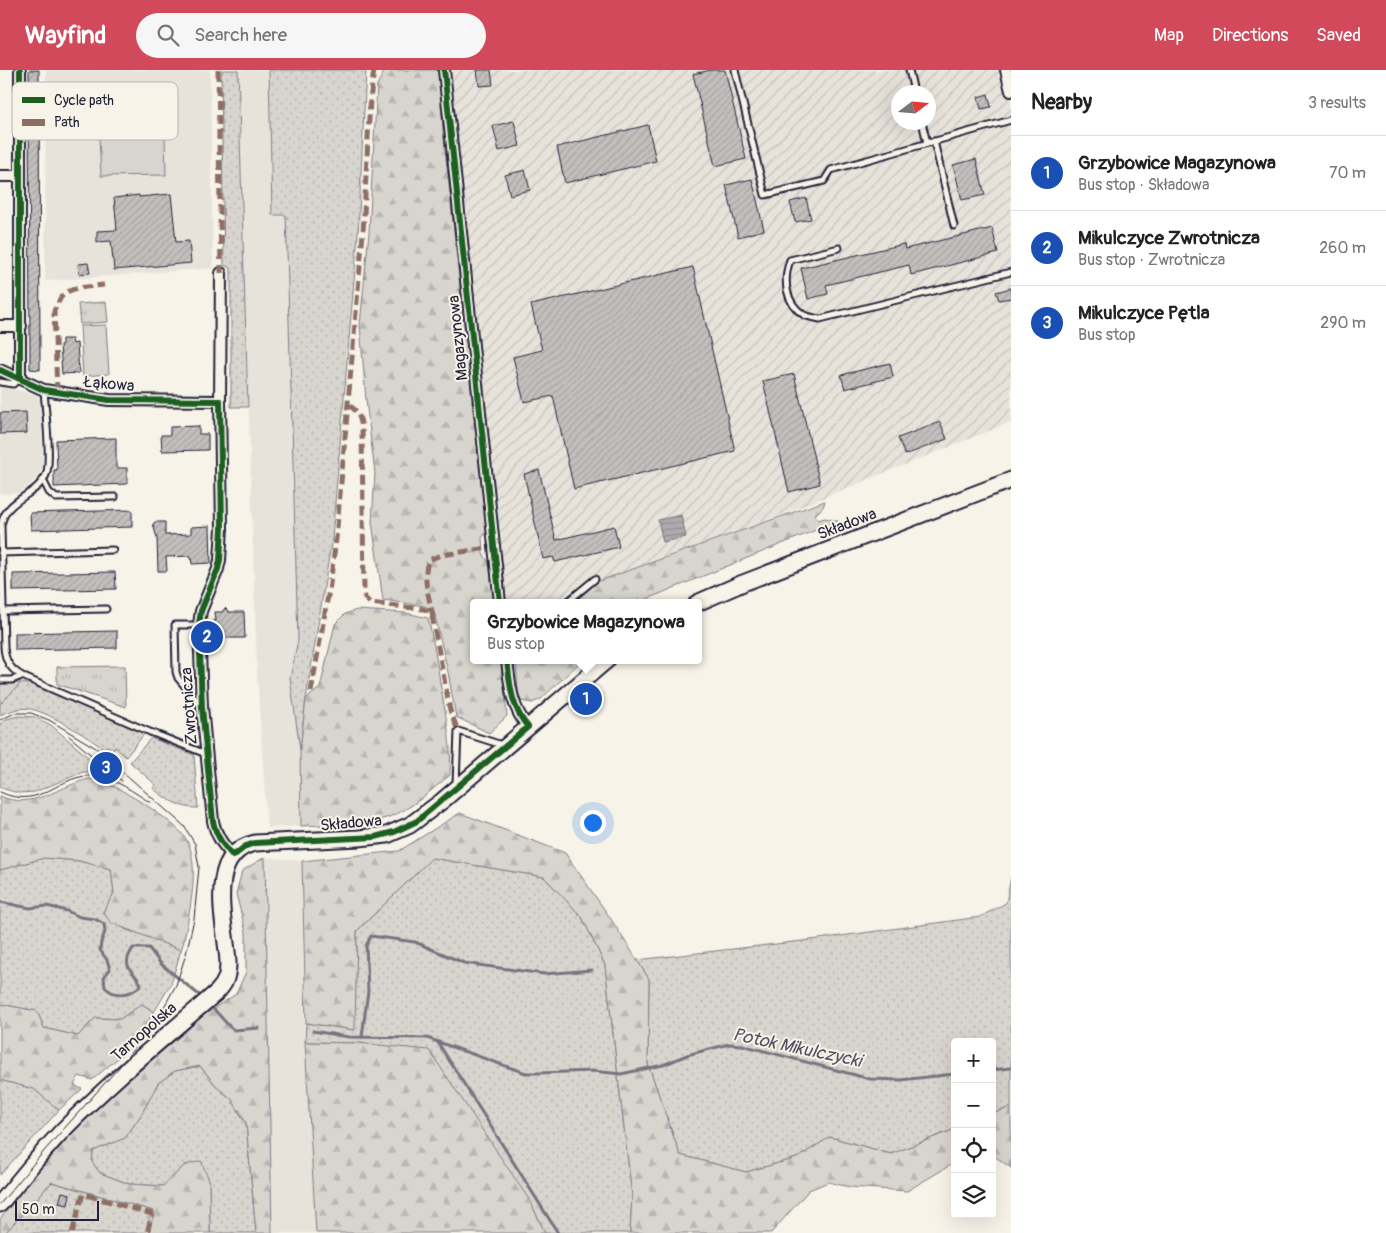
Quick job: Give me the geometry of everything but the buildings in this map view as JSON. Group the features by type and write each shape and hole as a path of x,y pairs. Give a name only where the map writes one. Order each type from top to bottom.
{"main road":[{"name":"Składowa","path":"702,601 743,582 1011,480"},
{"name":"Składowa","path":"233,856 241,848 256,843 358,838 387,835 403,829 456,789 602,664"},
{"name":"Tarnopolska","path":"0,1204 45,1150 77,1117 124,1072 217,992 224,983 228,971 222,890 226,868 233,856"}],"street":[{"name":"Magazynowa","path":"444,70 500,599"},
{"path":"1006,70 1011,91"},
{"path":"20,140 20,378"},
{"path":"0,176 20,176"},
{"name":"Zwrotnicza","path":"221,273 220,401 222,516 220,560 218,570 201,611 199,624 202,707 211,808 215,832 221,843 233,856"},
{"path":"0,326 20,326"},
{"name":"Łąkowa","path":"0,370 44,390 109,400 220,401"},
{"path":"508,664 513,702 519,716 528,727"}],"lane":[{"path":"735,70 765,195 824,181 831,170 1011,120"},
{"path":"908,70 912,85"},
{"path":"924,130 927,143"},
{"path":"934,141 954,226"},
{"path":"839,248 790,260 786,285 791,302 805,316 820,319 1011,272"},
{"path":"0,382 13,384 18,382 20,378"},
{"path":"44,390 48,469 43,480 6,511 1,526 4,654 9,666 22,676 150,732 206,754"},
{"path":"43,480 56,498 115,497"},
{"path":"1,553 113,550"},
{"path":"571,599 595,579"},
{"path":"3,611 106,609"},
{"path":"199,624 175,625 176,672 178,678 202,707"},
{"path":"0,680 12,680 22,676"},
{"path":"456,789 458,731 505,746"}],"shaded area":[{"path":"46,70 210,70 213,268 45,281 46,140 178,140 178,82 46,82"},
{"path":"238,70 269,70 272,215 286,215 298,640 290,678 300,750 301,826 267,828 257,675"},
{"path":"450,70 1011,70 1011,422 763,522 571,591 562,599 507,599 472,303"},
{"path":"0,386 37,395 41,402 43,468 33,482 19,493 0,494"},
{"path":"681,515 686,537 663,542 658,520"},
{"path":"265,857 302,861 305,1042 316,1233 272,1233"}],"green space":[{"path":"221,70 238,70 248,407 231,407 231,268 224,265"},
{"path":"269,70 366,70 358,234 332,538 306,699 300,750 290,678 298,640 286,215 272,215"},
{"path":"385,70 439,70 443,130 487,531 482,538 483,554 491,565 495,599 470,599 470,664 501,664 507,716 489,733 456,717 434,612 425,606 383,600 372,522 375,473 366,400 360,325 369,232 377,85"},
{"path":"99,140 165,140 166,175 101,176"},
{"path":"106,302 108,322 80,324 78,304"},
{"path":"106,325 109,374 83,376 80,326"},
{"path":"825,501 823,507 815,515 818,520 825,518 838,521 647,599 578,599 599,581"},
{"path":"357,610 406,613 428,618 450,744 450,775 413,804 389,817 357,824 301,826 300,750 306,699 320,688 335,624 345,614"},
{"path":"516,664 578,664 541,699 532,703 521,701 518,691"},
{"path":"125,666 126,707 57,684 57,667"},
{"path":"21,683 33,685 145,733 126,757 115,747 112,750 107,746 104,749 69,726 39,711 23,709 0,715 0,704"},
{"path":"21,683 0,704 0,684"},
{"path":"18,716 35,717 51,725 111,777 96,772 83,772 35,792 18,793 1,788 0,724 7,719"},
{"path":"151,738 194,755 198,808 180,805 163,796 153,788 156,785 130,762"},
{"path":"89,779 110,785 146,805 172,824 186,839 193,862 193,875 191,903 181,950 111,923 103,912 114,893 111,869 79,861 44,858 0,870 0,796 23,801 34,799"},
{"path":"460,813 565,853 611,919 649,979 648,1064 680,1155 746,1172 797,1158 830,1137 891,1154 951,1131 951,1165 907,1191 850,1187 828,1182 809,1190 771,1233 630,1233 632,1196 605,965 582,917 544,877 432,858 357,931 355,1030 306,1023 302,861 399,851"},
{"path":"265,857 272,1233 256,1233 246,1123 231,1098 219,1089 200,1066 175,1071 158,1083 141,1115 125,1138 93,1151 92,1162 100,1173 129,1184 163,1186 185,1165 201,1161 209,1180 210,1233 149,1233 154,1211 52,1182 5,1233 0,1233 0,1219 33,1177 100,1103 166,1044 204,1015 236,994 246,972 246,932 236,894 242,871"},
{"path":"44,858 79,861 111,869 114,893 103,912 126,930 181,950 171,984 154,1012 142,1004 120,1019 95,1018 78,1036 44,1028 37,1011 0,1004 0,870"},
{"path":"432,858 544,877 582,917 605,965 632,1196 630,1233 545,1233 530,1201 374,1046 358,1043 305,1042 306,1023 354,1030 357,931"},
{"path":"1011,877 1011,1107 996,1113 996,1038 951,1038 951,1131 891,1154 830,1137 797,1158 746,1172 680,1155 648,1064 649,979 637,960 811,940 980,917 1006,903"},
{"path":"0,1004 37,1011 44,1028 78,1036 95,1018 120,1019 142,1004 154,1012 130,1048 92,1080 79,1076 74,1085 82,1089 59,1110 34,1089 0,1080"},
{"path":"305,1042 358,1043 429,1050 530,1201 545,1233 316,1233"},
{"path":"200,1066 219,1089 231,1098 246,1124 256,1233 210,1233 209,1180 185,1165 163,1186 129,1184 100,1173 92,1162 93,1151 125,1138 141,1115 158,1083 175,1071"},
{"path":"0,1080 34,1089 59,1110 0,1175"},
{"path":"1011,1107 1011,1168 996,1157 996,1113"},
{"path":"51,1182 152,1210 146,1233 5,1233"}],"waterway":[{"name":"Potok Mikulczycki","path":"0,902 30,908 47,906 67,911 80,917 95,919 104,924 105,932 100,950 107,960 110,969 104,977 105,987 113,993 128,993 141,985 128,965 129,955 133,948 149,948 161,964 204,999"},
{"path":"362,1037 368,991 366,946 371,936 415,942 464,963 544,974 592,970"},
{"name":"Potok Mikulczycki","path":"210,1005 234,1030 259,1028"},
{"name":"Potok Mikulczycki","path":"313,1031 349,1037 427,1038 526,1073 593,1071 621,1074 663,1065 687,1055 729,1044 742,1045 870,1079 900,1080 951,1074"},
{"path":"437,1041 558,1233"},
{"name":"Potok Mikulczycki","path":"996,1070 1011,1068"}],"tram line":[{"path":"0,720 15,713 31,713 49,720 96,748 184,826 195,844 199,867 194,919 186,954 176,985 158,1018 120,1066 0,1204"},
{"path":"69,736 122,781"},
{"path":"0,792 15,797 28,797 39,795 83,776 96,776 118,783 151,803"}],"marked path":[{"path":"218,70 221,273"},
{"path":"311,692 336,539 363,233 370,100 374,70"},
{"path":"57,392 54,311 61,297 69,291 77,288 104,285"},
{"path":"348,405 358,414 362,428 365,598 370,603 429,611 432,616 450,710 458,731"},
{"path":"433,617 426,581 429,560 441,555 494,547"},
{"path":"72,1233 83,1194 152,1214 147,1233"}],"cycle path":[{"path":"20,70 20,82"},
{"path":"444,70 500,599"},
{"path":"20,140 20,378"},
{"path":"0,370 44,390 109,400 220,401 222,528 220,560 201,611 199,624 202,707 213,821 220,840 233,856 246,846 255,843 375,837 394,832 417,821 528,727 515,704 510,687 507,664"}],"place":[{"name":"Mikulczyce Zwrotnicza","path":"207,637"},
{"name":"Grzybowice Magazynowa","path":"586,699"},
{"name":"Mikulczyce Pętla","path":"106,768"}]}
